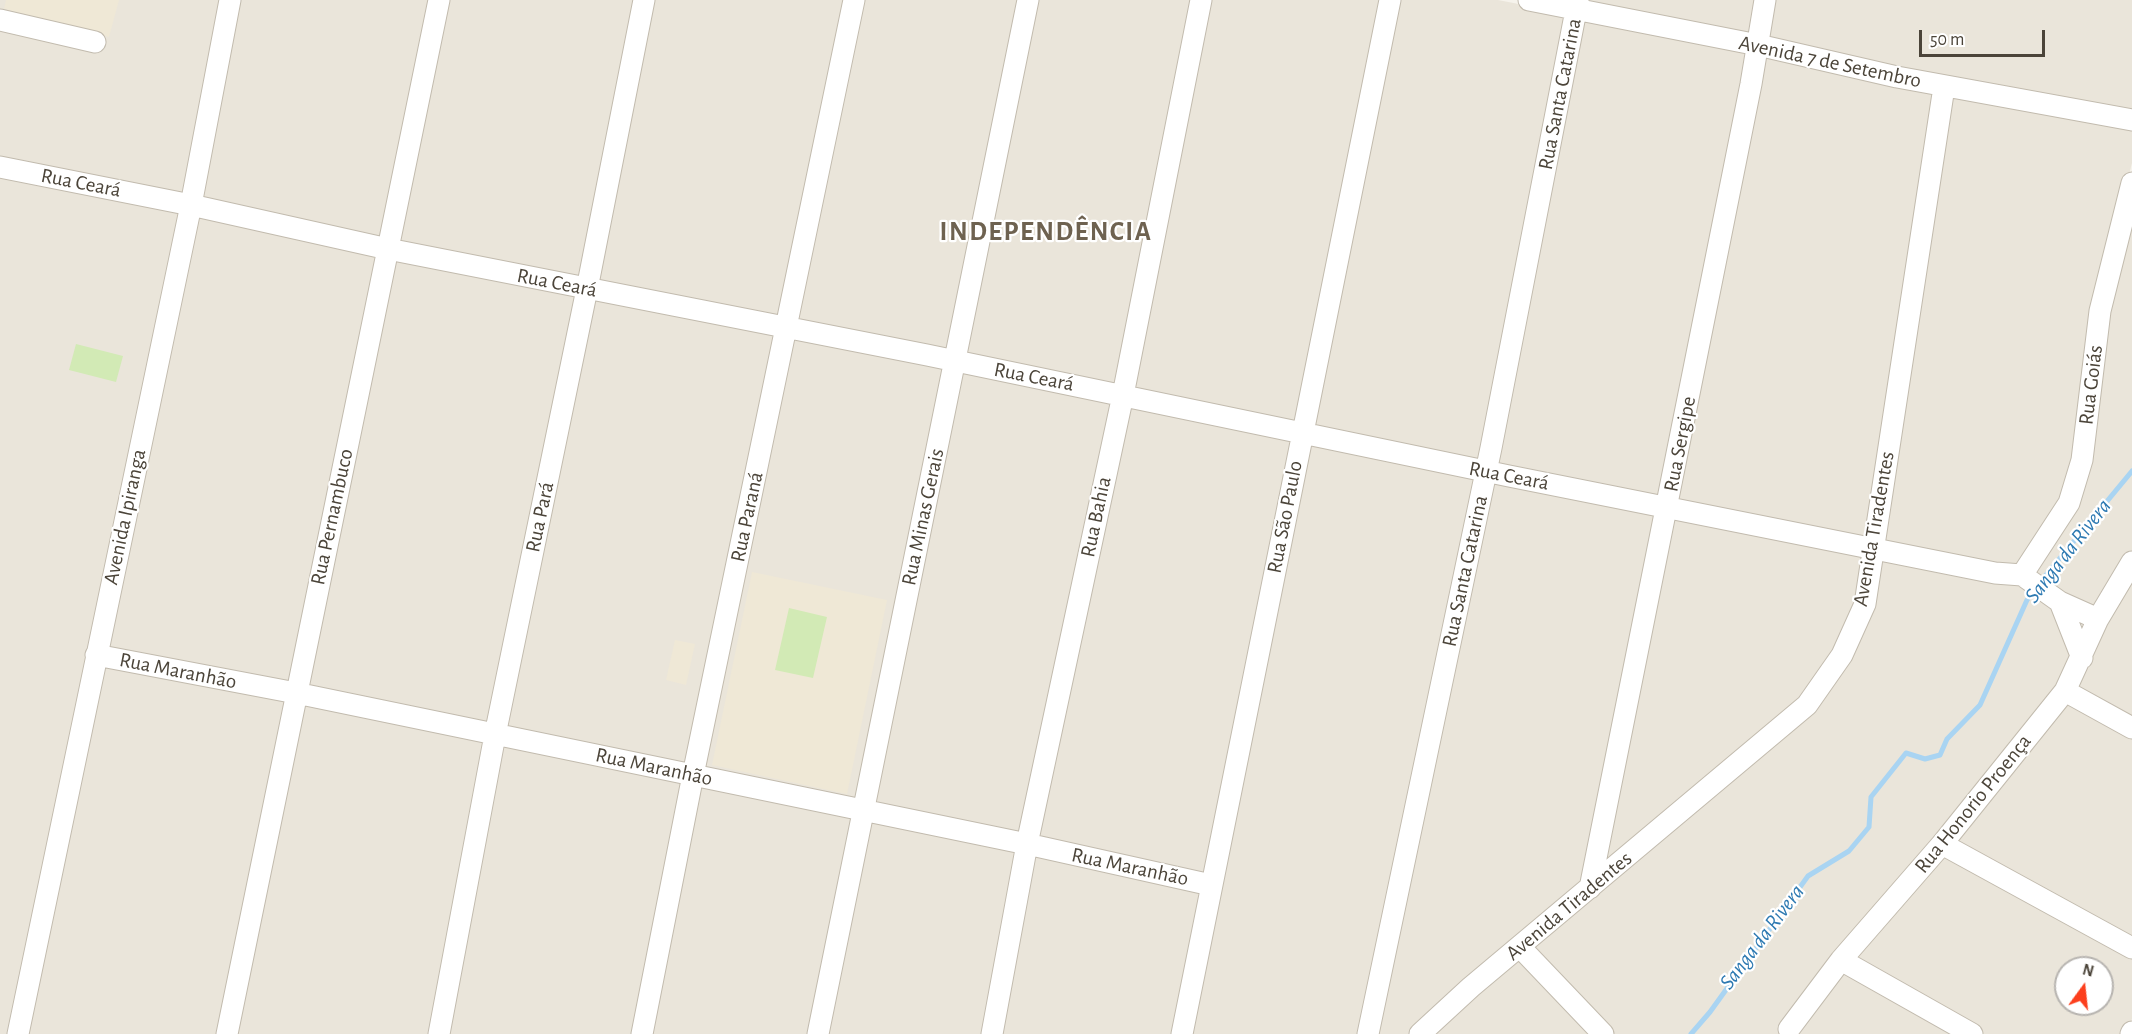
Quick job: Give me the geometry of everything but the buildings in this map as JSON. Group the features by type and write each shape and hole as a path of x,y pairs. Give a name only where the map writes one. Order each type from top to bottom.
{"street":[{"name":"Avenida Ipiranga","path":"18,1034 191,205 230,0"},
{"name":"Rua Pernambuco","path":"227,1034 439,0"},
{"name":"Rua Pará","path":"439,1034 495,735 644,0"},
{"name":"Rua Paraná","path":"642,1034 693,775 854,0"},
{"name":"Rua Minas Gerais","path":"818,1034 1028,0"},
{"name":"Rua Bahia","path":"992,1034 1027,844 1123,395 1201,0"},
{"name":"Rua São Paulo","path":"1182,1034 1390,0"},
{"name":"Avenida 7 de Setembro","path":"1528,0 1577,5 1944,87 2132,120"},
{"name":"Rua Sergipe","path":"1590,888 1758,45 1765,0"},
{"name":"Rua Santa Catarina","path":"1368,1034 1486,471 1577,5"},
{"path":"0,20 95,42"},
{"name":"Avenida Tiradentes","path":"1420,1034 1471,987 1807,705 1842,655 1865,604 1944,87"},
{"name":"Rua Ceará","path":"0,167 191,205 388,249 955,361 1872,549 2028,578"},
{"name":"Rua Goiás","path":"2028,578 2069,504 2082,460 2100,311 2132,183"},
{"name":"Rua Honorio Proença","path":"1789,1029 1841,960 1942,844 2065,691 2098,619 2132,561"},
{"path":"2028,578 2060,602 2098,619"},
{"path":"2060,602 2082,658"},
{"name":"Rua Maranhão","path":"96,656 296,693 1027,844 1211,885"},
{"path":"2065,691 2132,728"},
{"path":"1942,844 2132,948"},
{"path":"1520,947 1603,1034"},
{"path":"1841,960 1972,1034"}],"shaded area":[{"path":"0,0 223,0 186,195 0,158"},
{"path":"6,0 119,0 109,37 4,9"},
{"path":"237,0 434,0 385,240 199,198"},
{"path":"443,0 638,0 583,278 393,241"},
{"path":"650,0 848,0 783,318 594,281"},
{"path":"860,0 1023,0 952,352 793,320"},
{"path":"1035,0 1196,0 1120,385 962,354"},
{"path":"1205,0 1385,0 1300,423 1130,388"},
{"path":"1395,0 1498,0 1570,14 1483,462 1309,424"},
{"path":"1583,0 1762,0 1754,39"},
{"path":"1768,0 2132,0 2132,111 1764,42"},
{"path":"1580,16 1752,49 1663,498 1492,464"},
{"path":"1763,53 1934,89 1866,539 1673,499"},
{"path":"1951,96 2132,129 2132,163 2095,308 2078,460 2065,499 2017,571 1881,543"},
{"path":"0,176 183,212 13,1034 0,1034"},
{"path":"2132,204 2132,551 2096,612 2029,573 2075,505 2104,313"},
{"path":"194,213 381,256 291,686 103,653"},
{"path":"392,259 581,296 490,727 301,689"},
{"path":"591,299 776,334 686,768 501,729"},
{"path":"793,337 947,369 858,804 703,771"},
{"path":"958,370 1116,402 1022,838 869,806"},
{"path":"1126,404 1295,439 1208,879 1033,839"},
{"path":"1305,440 1479,479 1363,1034 1187,1034"},
{"path":"1489,480 1662,514 1586,883 1413,1034 1373,1034"},
{"path":"1671,515 1866,556 1862,599 1836,654 1802,704 1598,874"},
{"path":"1877,555 2020,578 2055,605 2076,653 2062,685 1787,1034 1610,1034 1528,946 1811,711"},
{"path":"752,572 887,600 847,794 712,765"},
{"path":"2132,572 2132,723 2071,690"},
{"path":"675,640 695,644 686,685 666,680"},
{"path":"101,661 288,697 221,1034 24,1034"},
{"path":"299,698 489,737 434,1034 233,1034"},
{"path":"2067,698 2132,734 2132,941 1950,842"},
{"path":"498,741 684,778 633,1034 444,1034"},
{"path":"700,782 858,814 813,1034 650,1034"},
{"path":"867,817 1020,849 986,1034 823,1034"},
{"path":"1031,851 1205,890 1177,1034 997,1034"},
{"path":"1944,852 2132,953 2132,1019 2124,1034 1984,1034 1848,957"},
{"path":"1520,955 1600,1034 1432,1034"},
{"path":"1843,967 1961,1034 1793,1034"}],"green space":[{"path":"76,344 123,356 116,382 69,370"},
{"path":"789,608 827,617 813,678 775,670"}],"waterway":[{"name":"Sanga da Rivera","path":"2041,581 2132,471"},
{"name":"Sanga da Rivera","path":"1691,1034 1710,1012 1808,876 1849,851 1869,827 1871,797 1906,753 1925,759 1940,755 1947,739 1980,705 2027,600 2036,589"}],"district":[{"name":"INDEPENDÊNCIA","path":"1046,232"}]}
